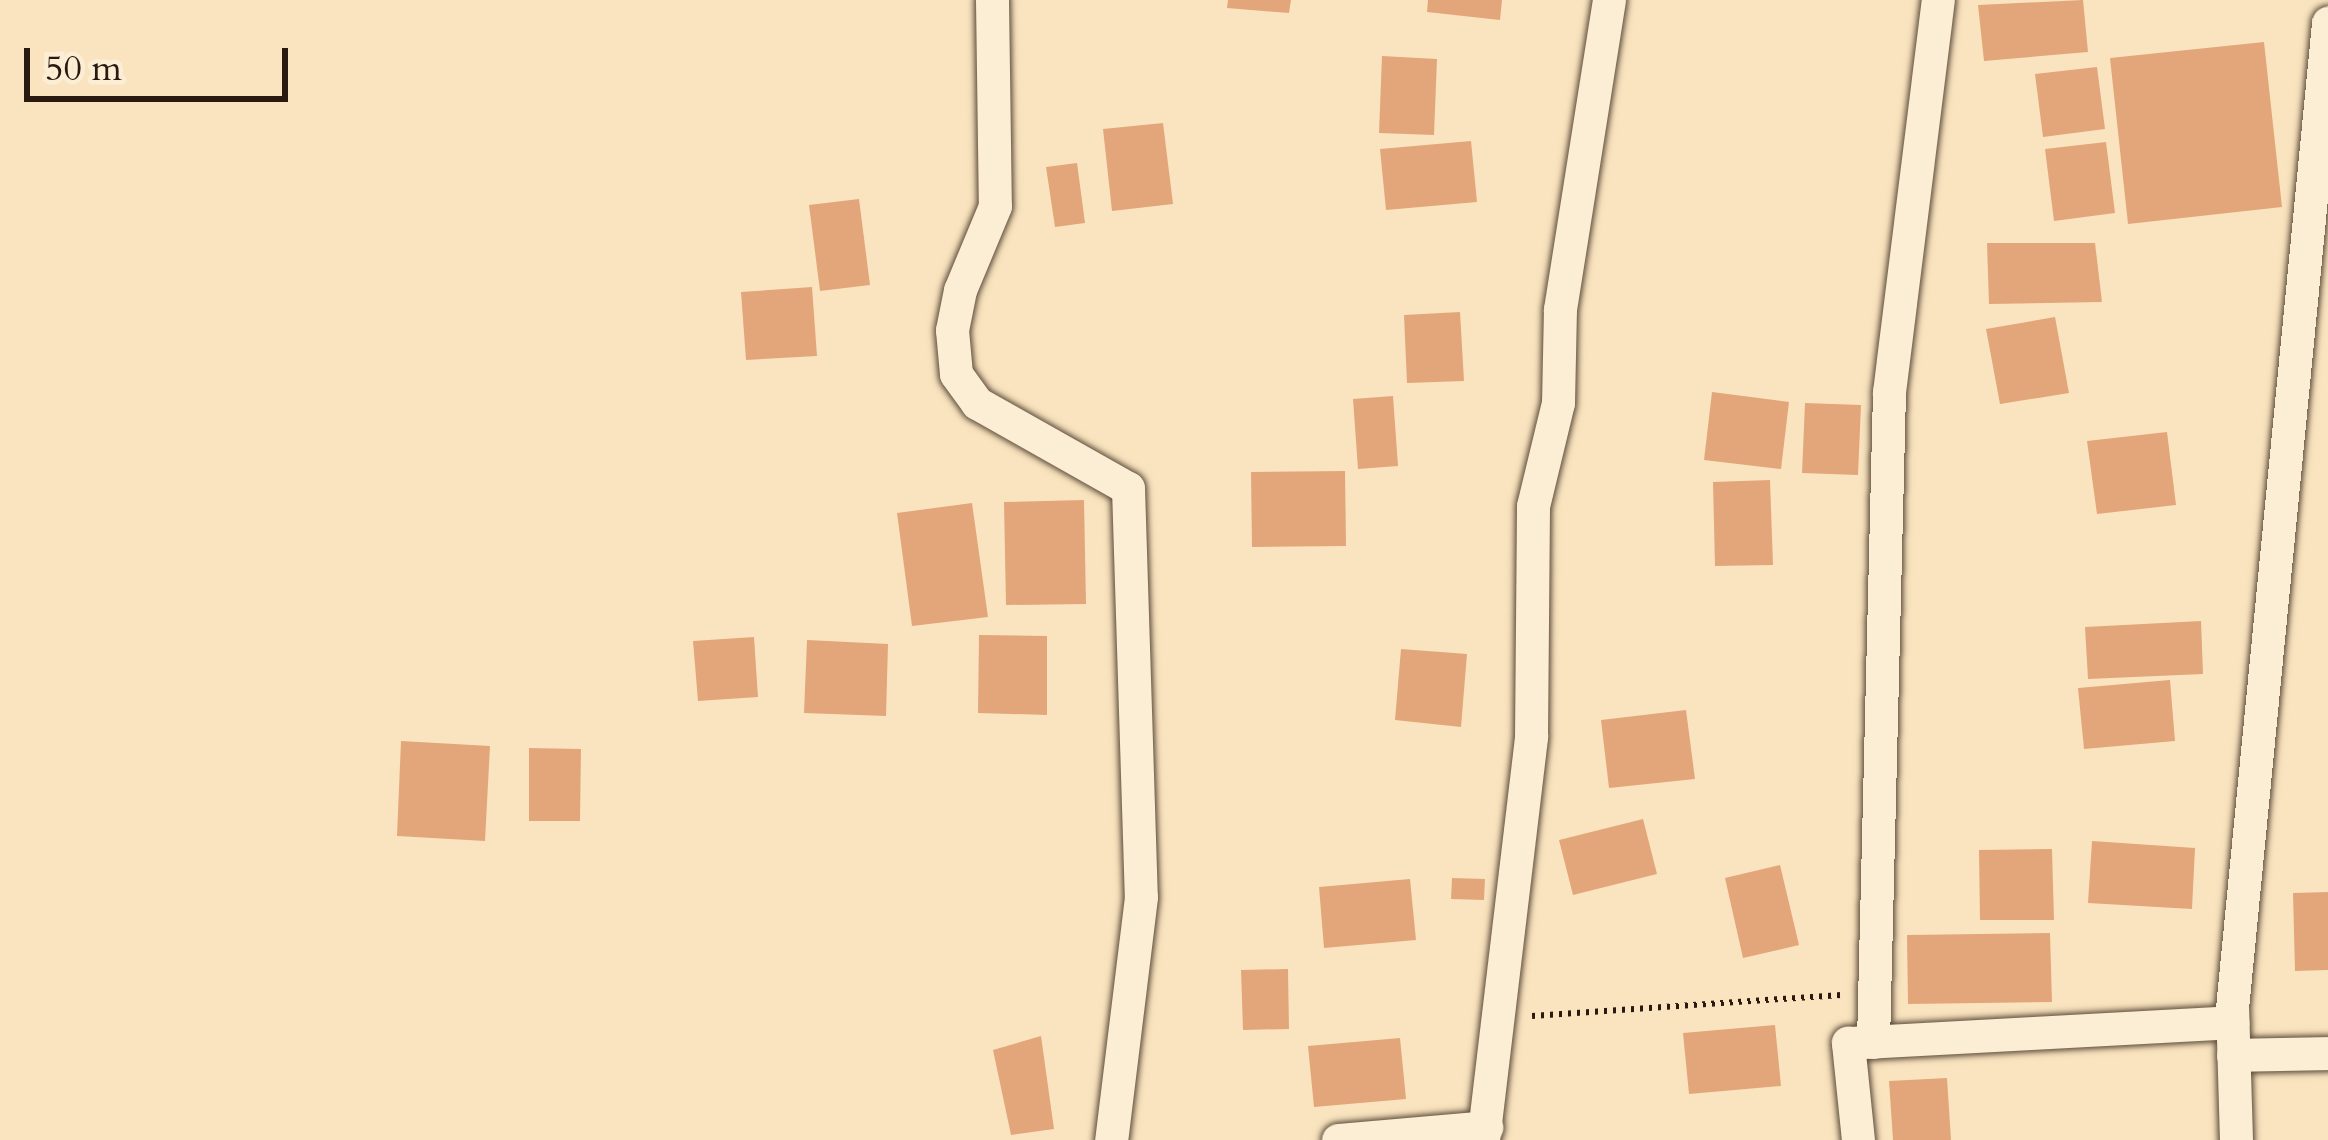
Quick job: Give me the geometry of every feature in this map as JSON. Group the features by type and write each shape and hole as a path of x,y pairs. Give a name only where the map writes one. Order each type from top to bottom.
{"street":[{"path":"992,0 995,206 961,290 952,329 956,374 976,403 1128,488 1142,897 1111,1140"},
{"path":"1338,1140 1485,1133 1503,1011 1531,737 1533,506 1558,403 1560,309 1609,0"},
{"path":"1873,1042 1889,392 1938,0"},
{"path":"2236,1140 2233,1038 2328,23"},
{"path":"1858,1140 1848,1043 2233,1038 2328,1053"}],"path":[{"path":"1503,1011 1556,1021 1756,996 1874,994"}],"building":[{"path":"1228,0 1291,0 1289,13 1227,8"},
{"path":"1428,0 1502,0 1500,20 1427,12"},
{"path":"2083,0 2088,52 1984,61 1978,5"},
{"path":"2264,42 2282,207 2128,224 2110,58"},
{"path":"1382,56 1437,59 1434,135 1379,133"},
{"path":"2097,67 2105,129 2043,137 2035,74"},
{"path":"1163,123 1173,204 1112,211 1103,129"},
{"path":"1471,141 1477,202 1386,210 1380,149"},
{"path":"2106,142 2115,213 2054,221 2045,149"},
{"path":"1077,163 1085,223 1055,227 1046,167"},
{"path":"859,199 870,285 820,291 809,205"},
{"path":"1987,243 2095,243 2102,302 1989,304"},
{"path":"812,287 817,356 746,360 741,292"},
{"path":"1460,312 1464,381 1407,383 1404,315"},
{"path":"2055,317 2069,393 2000,404 1986,329"},
{"path":"1712,392 1789,402 1781,469 1704,460"},
{"path":"1393,396 1398,466 1358,469 1353,399"},
{"path":"1805,403 1861,405 1858,475 1802,473"},
{"path":"2167,432 2176,505 2097,514 2087,441"},
{"path":"1345,471 1346,546 1252,547 1251,472"},
{"path":"1770,480 1773,565 1715,566 1713,482"},
{"path":"1084,500 1086,604 1006,605 1004,502"},
{"path":"972,503 988,617 912,626 897,513"},
{"path":"2201,621 2203,674 2088,679 2085,627"},
{"path":"979,635 1047,636 1047,715 978,713"},
{"path":"754,637 758,697 698,701 693,641"},
{"path":"807,640 888,644 886,716 804,713"},
{"path":"1401,649 1467,654 1461,727 1395,720"},
{"path":"2170,680 2175,741 2084,749 2078,688"},
{"path":"1686,710 1695,779 1609,788 1601,720"},
{"path":"401,741 490,746 485,841 397,836"},
{"path":"529,748 581,749 580,821 529,821"},
{"path":"1643,819 1657,874 1573,895 1559,840"},
{"path":"2092,841 2195,848 2192,909 2088,903"},
{"path":"2052,849 2054,920 1980,920 1979,850"},
{"path":"1780,865 1799,945 1743,958 1725,878"},
{"path":"1452,878 1485,879 1484,900 1451,899"},
{"path":"1410,879 1416,940 1324,948 1319,887"},
{"path":"2328,892 2328,970 2295,971 2293,893"},
{"path":"2050,933 2052,1002 1908,1004 1907,935"},
{"path":"1288,969 1289,1029 1243,1030 1241,970"},
{"path":"1775,1025 1781,1086 1689,1094 1683,1033"},
{"path":"1041,1036 1054,1129 1011,1135 993,1050"},
{"path":"1400,1038 1406,1099 1314,1107 1308,1046"},
{"path":"1947,1078 1951,1140 1893,1140 1889,1081"}]}
